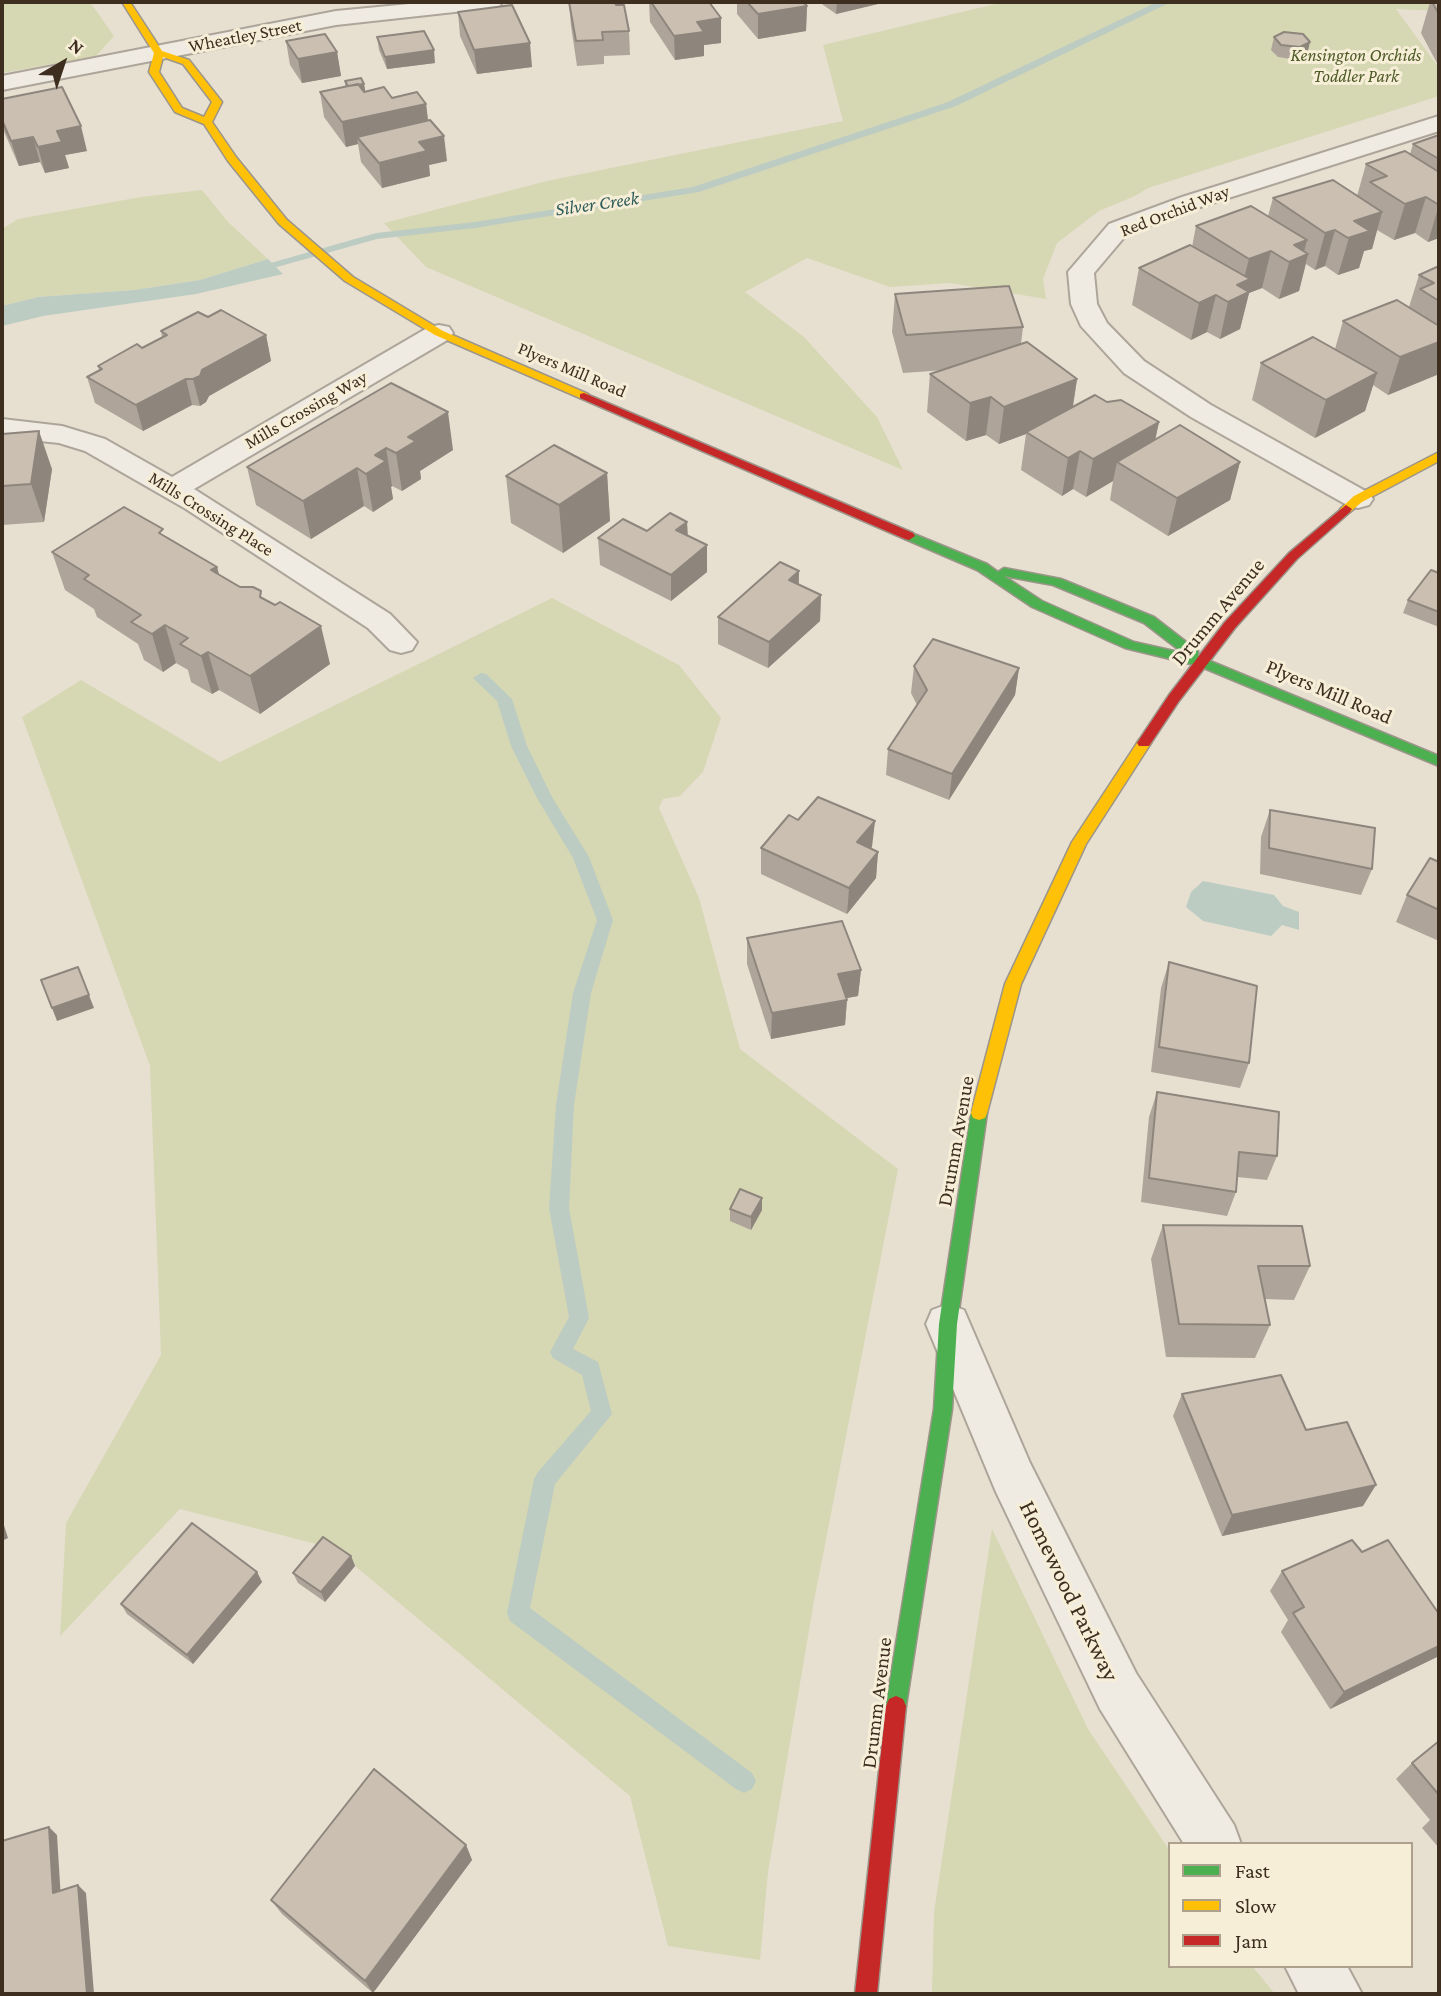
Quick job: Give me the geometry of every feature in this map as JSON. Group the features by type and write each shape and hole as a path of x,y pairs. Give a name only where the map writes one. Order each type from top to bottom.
{"street":[{"name":"Plyers Mill Road","path":"126,2 159,53 154,72 178,110 207,122 232,159 293,231 349,279 439,333 982,567 1037,604 1130,645 1203,662 1439,761"},
{"name":"Wheatley Street","path":"2,83 336,19 491,2"},
{"path":"159,53 187,62 217,102 207,122"},
{"name":"Red Orchid Way","path":"1358,499 1201,411 1134,367 1095,326 1084,304 1081,272 1118,229 1192,202 1439,123"},
{"name":"Mills Crossing Way","path":"174,488 439,333"},
{"name":"Mills Crossing Place","path":"2,428 62,435 96,445 174,488 379,621 401,642"},
{"name":"Drumm Avenue","path":"866,1994 899,1680 943,1409 947,1324 979,1114 1013,984 1079,842 1174,698 1246,605 1293,556 1358,499 1439,456"},
{"name":"Plyers Mill Road","path":"982,567 1056,582 1149,620 1203,662"},
{"name":"Homewood Parkway","path":"947,1324 1012,1475 1118,1691 1214,1842"},
{"path":"1314,1968 1334,1994"}],"green space":[{"path":"2,2 90,2 114,36 96,56 2,73"},
{"name":"Kensington Orchids Toddler Park","path":"1004,2 1439,2 1439,11 1396,9 1439,68 1439,96 1148,188 1099,211 1057,243 1043,279 1046,299 950,283 890,287 807,258 745,292 804,337 877,417 903,470 426,267 384,223 547,181 843,121 823,45"},
{"path":"202,190 228,222 268,259 200,280 134,290 38,297 2,306 2,229 18,219 141,197"},
{"path":"552,598 679,665 721,718 703,772 680,796 663,799 659,808 699,898 740,1049 898,1169 814,1601 768,1872 760,1960 668,1946 630,1796 355,1566 328,1547 180,1509 60,1636 66,1523 161,1355 150,1066 22,717 81,680 220,762"},
{"path":"992,1529 1088,1729 1168,1848 1168,1968 1254,1968 1275,1994 932,1994 934,1912"}],"shaded area":[{"path":"268,259 283,274 196,294 43,316 2,326 2,306 38,297 134,290 200,280"},
{"path":"1203,881 1274,895 1283,906 1299,912 1299,930 1282,925 1271,936 1203,921 1186,907 1191,892"}],"building":[{"path":"569,2 615,2 616,5 624,5 629,31 602,32 603,40 576,41"},
{"path":"651,2 709,2 721,18 697,22 704,32 674,36"},
{"path":"747,2 803,2 807,6 758,14"},
{"path":"1432,2 1439,2 1439,14"},
{"path":"512,5 530,43 474,50 458,12"},
{"path":"424,31 434,50 385,57 377,37"},
{"path":"1284,32 1303,34 1310,42 1300,47 1281,45 1274,37"},
{"path":"325,34 337,52 298,59 286,41"},
{"path":"361,78 364,84 348,86 345,81"},
{"path":"358,84 364,92 384,87 392,98 417,92 426,104 342,122 320,92"},
{"path":"62,87 81,126 57,131 62,142 38,147 33,137 11,141 2,120 2,99"},
{"path":"430,120 444,136 419,142 427,151 379,163 357,137"},
{"path":"1439,135 1439,159 1413,144"},
{"path":"1405,151 1439,172 1439,205 1426,197 1405,204 1370,182 1387,176 1366,164"},
{"path":"1333,180 1382,212 1354,221 1370,231 1348,238 1335,230 1325,233 1273,198"},
{"path":"1251,206 1307,240 1294,245 1308,254 1289,262 1271,251 1249,259 1196,226"},
{"path":"1190,245 1250,279 1237,285 1249,292 1228,302 1216,295 1199,303 1139,268"},
{"path":"1439,266 1439,301 1420,289 1434,283 1419,275"},
{"path":"1009,286 1023,327 906,335 895,294"},
{"path":"1397,300 1439,326 1439,342 1400,357 1343,321"},
{"path":"221,310 266,335 202,370 200,376 186,379 136,405 87,377 102,369 98,366 137,344 142,348 167,335 161,331 198,312 208,317"},
{"path":"1313,337 1377,373 1326,400 1261,363"},
{"path":"1027,342 1077,379 1004,407 991,397 970,403 930,374"},
{"path":"391,383 448,412 408,437 416,441 396,453 386,448 375,455 386,461 366,474 357,468 303,501 247,467"},
{"path":"1095,395 1107,402 1121,400 1159,422 1093,459 1080,451 1068,458 1026,432"},
{"path":"1180,425 1240,462 1177,498 1117,462"},
{"path":"39,431 31,484 2,486 2,434"},
{"path":"554,445 607,473 559,505 506,476"},
{"path":"124,507 163,529 159,533 217,567 211,570 240,587 253,587 261,591 260,597 275,605 280,602 321,626 250,676 208,652 201,656 180,644 188,638 165,625 152,634 131,622 141,615 84,579 89,575 52,552"},
{"path":"670,513 687,522 676,530 707,545 671,575 598,538 623,519 647,531"},
{"path":"780,562 799,571 789,580 821,595 769,642 718,617"},
{"path":"1431,570 1439,573 1439,612 1408,600"},
{"path":"933,639 1019,668 952,774 888,749 927,690 914,666"},
{"path":"818,797 875,821 857,842 878,852 849,888 761,848 789,815 798,820"},
{"path":"1270,810 1375,828 1372,869 1269,848"},
{"path":"1430,858 1439,862 1439,910 1407,895"},
{"path":"842,921 861,970 838,974 847,1000 772,1013 747,938"},
{"path":"1169,962 1257,986 1249,1063 1159,1047"},
{"path":"78,967 89,995 52,1008 41,980"},
{"path":"1157,1092 1279,1112 1277,1156 1239,1152 1236,1192 1149,1178"},
{"path":"740,1189 762,1198 751,1217 730,1209"},
{"path":"1163,1225 1302,1226 1310,1266 1258,1266 1270,1325 1179,1324"},
{"path":"1281,1375 1306,1430 1347,1422 1376,1485 1232,1515 1182,1394"},
{"path":"192,1523 257,1572 187,1655 121,1604"},
{"path":"323,1537 351,1556 321,1592 293,1573"},
{"path":"1352,1540 1362,1552 1388,1540 1439,1614 1439,1646 1344,1692 1293,1613 1304,1607 1282,1571"},
{"path":"1439,1741 1439,1795 1412,1763"},
{"path":"374,1769 466,1845 365,1981 271,1900"},
{"path":"49,1827 53,1893 78,1885 87,1994 2,1994 2,1841"}],"waterway":[{"name":"Silver Creek","path":"252,270 376,236 475,225 695,190 952,104 1146,9 1166,2"},
{"path":"481,678 504,699 519,746 545,798 581,857 605,920 582,993 565,1105 559,1208 579,1318 560,1352 591,1369 602,1414 545,1479 518,1613 744,1781"}],"traffic: fast":[{"path":"909,536 982,567 1037,604 1130,645 1203,662 1439,761"},
{"path":"1004,572 1056,582 1149,620 1193,654"},
{"path":"896,1706 943,1409 948,1324 979,1113"}],"traffic: slow":[{"path":"126,2 159,53 186,62 217,102 207,122"},
{"path":"159,53 154,72 178,110 207,122 232,159 283,222 349,279 439,333 584,396"},
{"path":"1346,509 1358,499 1439,456"},
{"path":"979,1113 1013,984 1079,842 1144,743"}],"traffic: jam":[{"path":"584,396 909,536"},
{"path":"1144,743 1174,698 1230,625 1293,556 1346,509"},
{"path":"866,1994 896,1706"}]}
